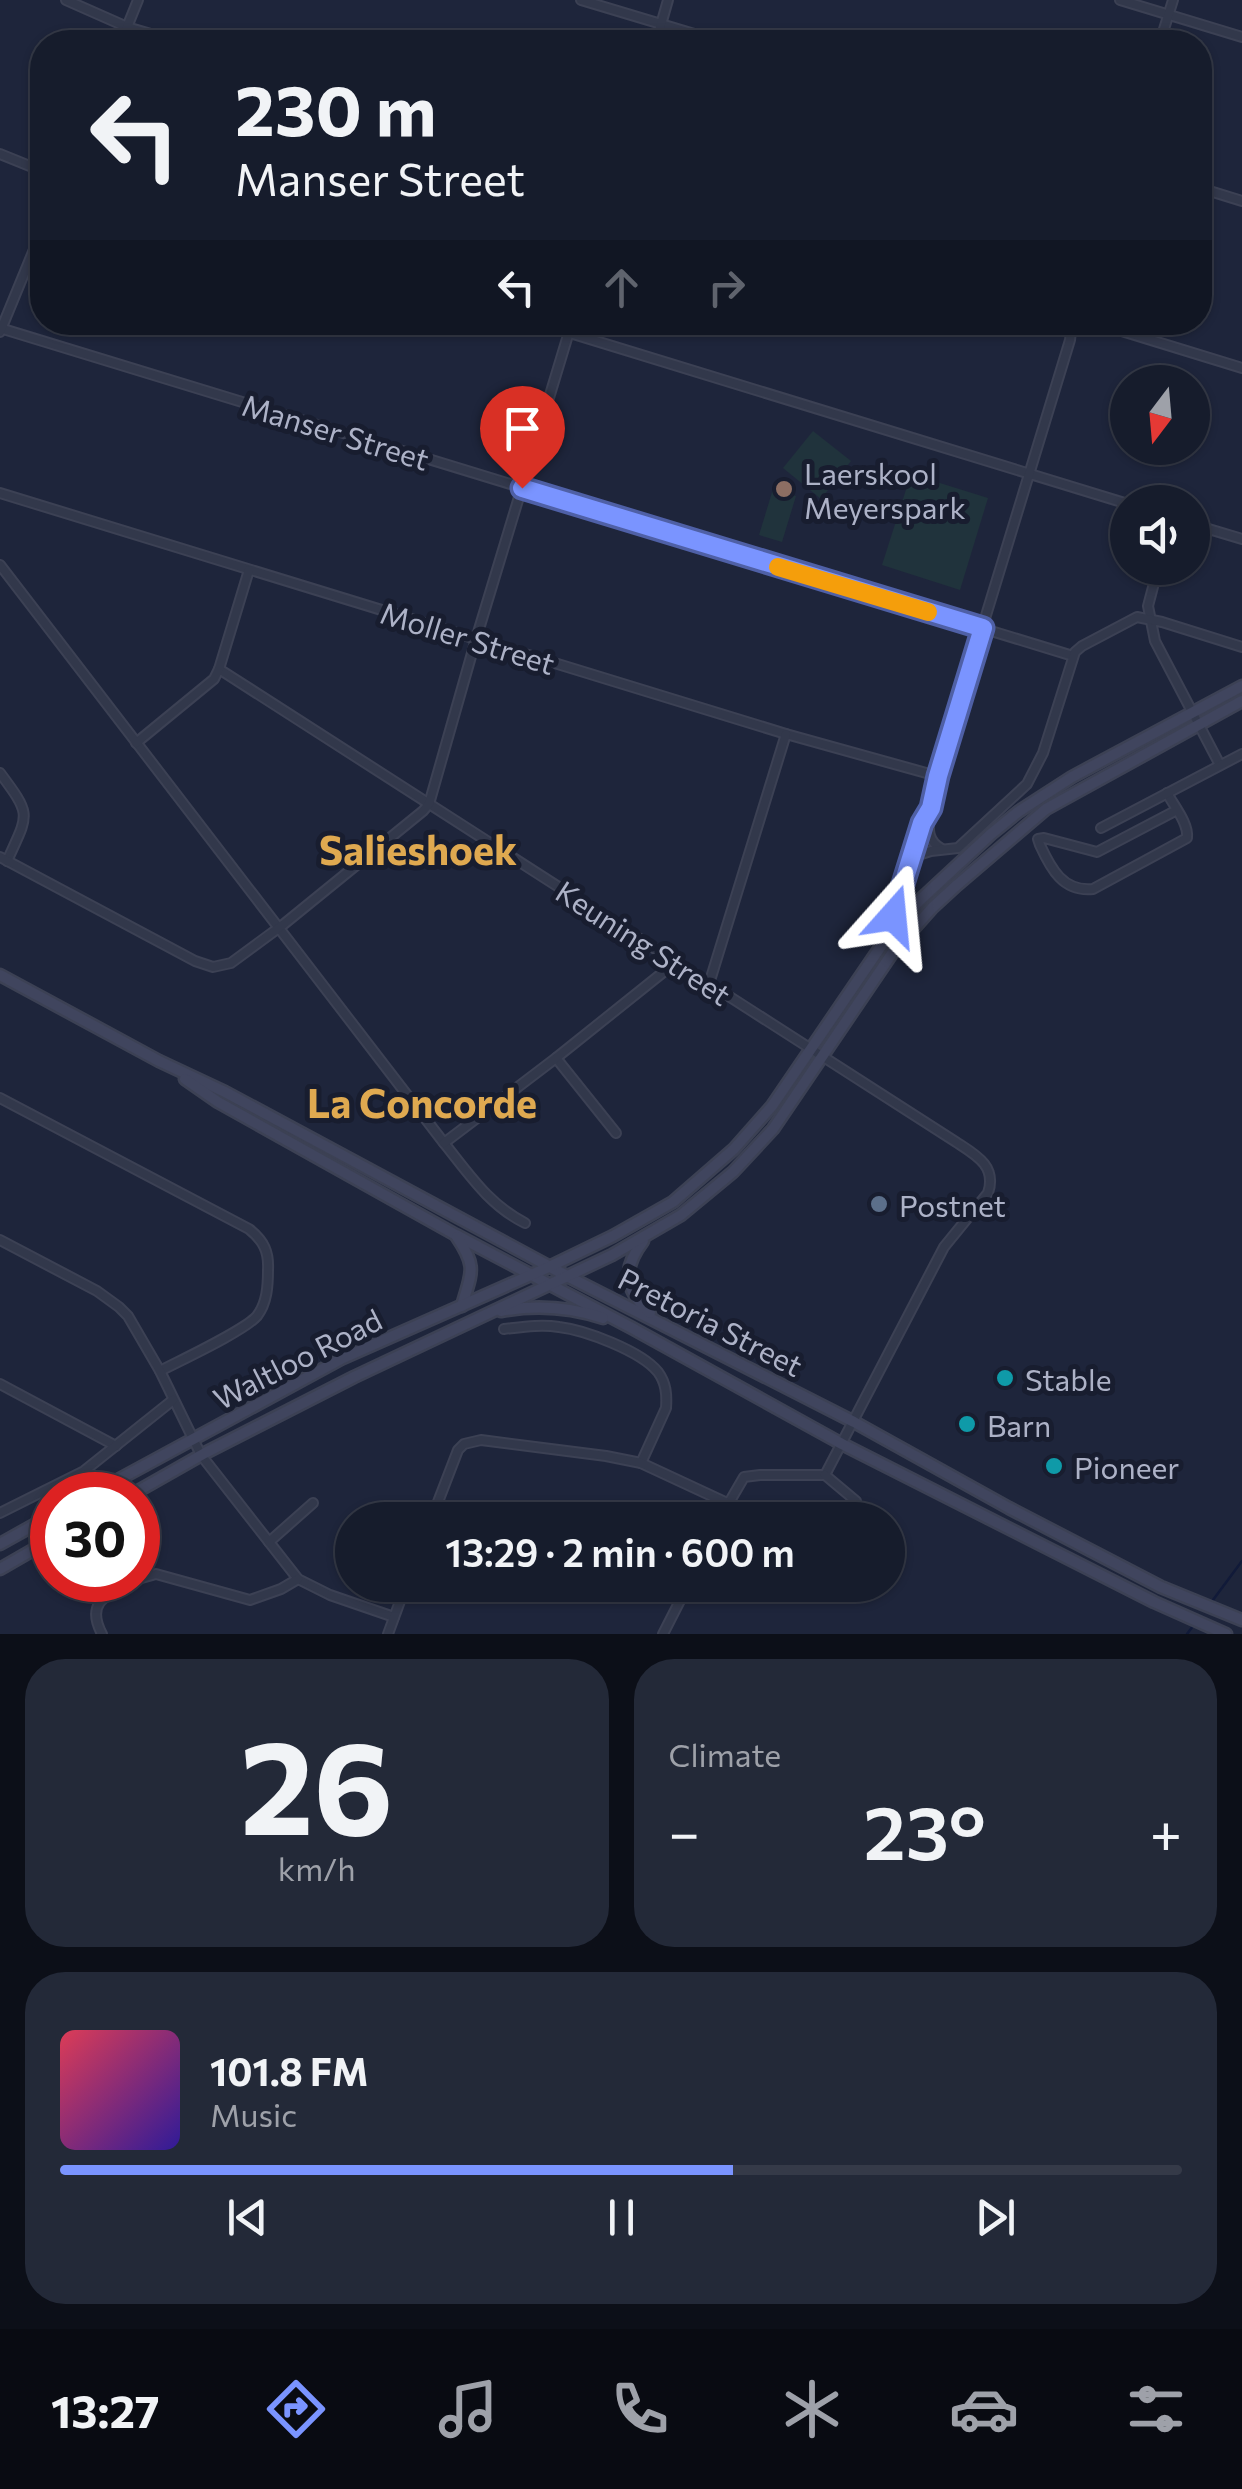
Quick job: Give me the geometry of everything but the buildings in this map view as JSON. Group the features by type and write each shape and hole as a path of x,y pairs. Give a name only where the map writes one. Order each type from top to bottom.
{"main road":[{"name":"Waltloo Road","path":"132,1472 341,1360 531,1275 673,1202 694,1187 762,1119 873,957 920,900 1018,812 1072,777 1242,686"},
{"name":"Waltloo Road","path":"160,1479 354,1376 567,1276 681,1216 733,1172 773,1129 894,952 932,908 985,859 1046,809 1242,701"},
{"name":"Pretoria Street","path":"0,975 567,1276 854,1422 1010,1508 1161,1586 1242,1620"},
{"name":"Pretoria Street","path":"159,1061 218,1102 456,1236 842,1444 1154,1602 1226,1634"},
{"path":"456,1236 468,1253 472,1271 462,1306"},
{"path":"646,1236 630,1263 628,1280 636,1298 660,1322"},
{"path":"480,1316 521,1308 561,1308 632,1328"},
{"path":"0,1544 30,1527"},
{"path":"0,1569 30,1552"}],"street":[{"path":"66,0 140,30"},
{"path":"126,30 138,0"},
{"path":"581,0 681,30"},
{"path":"659,30 668,0"},
{"path":"1120,0 1242,37"},
{"path":"1164,30 1173,0"},
{"path":"0,154 30,166"},
{"path":"1212,192 1242,201"},
{"path":"0,329 30,258"},
{"name":"Manser Street","path":"0,329 1073,656"},
{"path":"0,773 25,813 20,833 4,858 206,966 231,963 278,928 429,804 568,335"},
{"path":"592,335 1110,499"},
{"path":"946,851 936,846 928,831 938,776 1073,335"},
{"path":"1135,335 1242,368"},
{"name":"Moller Street","path":"0,493 786,734 938,776"},
{"path":"1210,529 1242,538"},
{"path":"0,565 444,1144 492,1202 525,1223"},
{"path":"136,744 207,686 219,670 249,570"},
{"path":"1153,585 1148,603 1158,648 1220,765"},
{"path":"912,857 962,846 1032,776 1073,656 1082,646 1137,618 1242,647"},
{"name":"Keuning Street","path":"219,670 983,1160 992,1182 985,1197 944,1247 854,1422"},
{"path":"709,984 786,734"},
{"path":"1102,828 1242,754"},
{"path":"1168,793 1188,831 1187,838 1089,890 1057,878 1038,841 1040,837 1096,852 1176,810"},
{"path":"873,957 893,916 922,823 931,808"},
{"path":"444,1144 676,962"},
{"path":"556,1058 616,1133"},
{"path":"0,1098 261,1238 269,1262 265,1299 259,1312 244,1325 160,1371"},
{"path":"0,1240 120,1307 160,1371 201,1456 298,1579 330,1595 394,1617"},
{"path":"504,1328 560,1327 591,1334 650,1363 665,1384 667,1400 641,1463"},
{"path":"0,1384 116,1446"},
{"name":"Waltloo Road","path":"0,1513 84,1471 173,1400"},
{"path":"825,1475 854,1422"},
{"path":"437,1502 458,1450 464,1444 481,1440 641,1463 725,1502"},
{"path":"728,1502 739,1483 750,1475 825,1475 856,1502"},
{"path":"268,1542 313,1504"},
{"path":"160,1575 250,1600 298,1579"},
{"path":"101,1602 96,1608 96,1619 102,1634"},
{"path":"388,1634 400,1602"},
{"path":"663,1634 679,1602"}],"shaded area":[{"path":"813,431 851,461 821,499 783,468"},
{"path":"911,474 988,498 960,590 882,565"},
{"path":"773,489 796,496 782,542 759,535"}],"waterway":[{"path":"1210,1604 1242,1561"},
{"path":"1187,1634 1193,1626"}],"slow traffic":[{"path":"778,567 928,612"}],"place":[{"name":"Laerskool Meyerspark","path":"784,489"},
{"name":"Postnet","path":"879,1204"},
{"name":"Stable","path":"1005,1378"},
{"name":"Barn","path":"967,1424"},
{"name":"Pioneer","path":"1054,1466"}],"district":[{"name":"Salieshoek","path":"418,848"},
{"name":"La Concorde","path":"422,1101"}],"route":[{"path":"522,488 983,628 931,808 922,823 893,916"}]}
